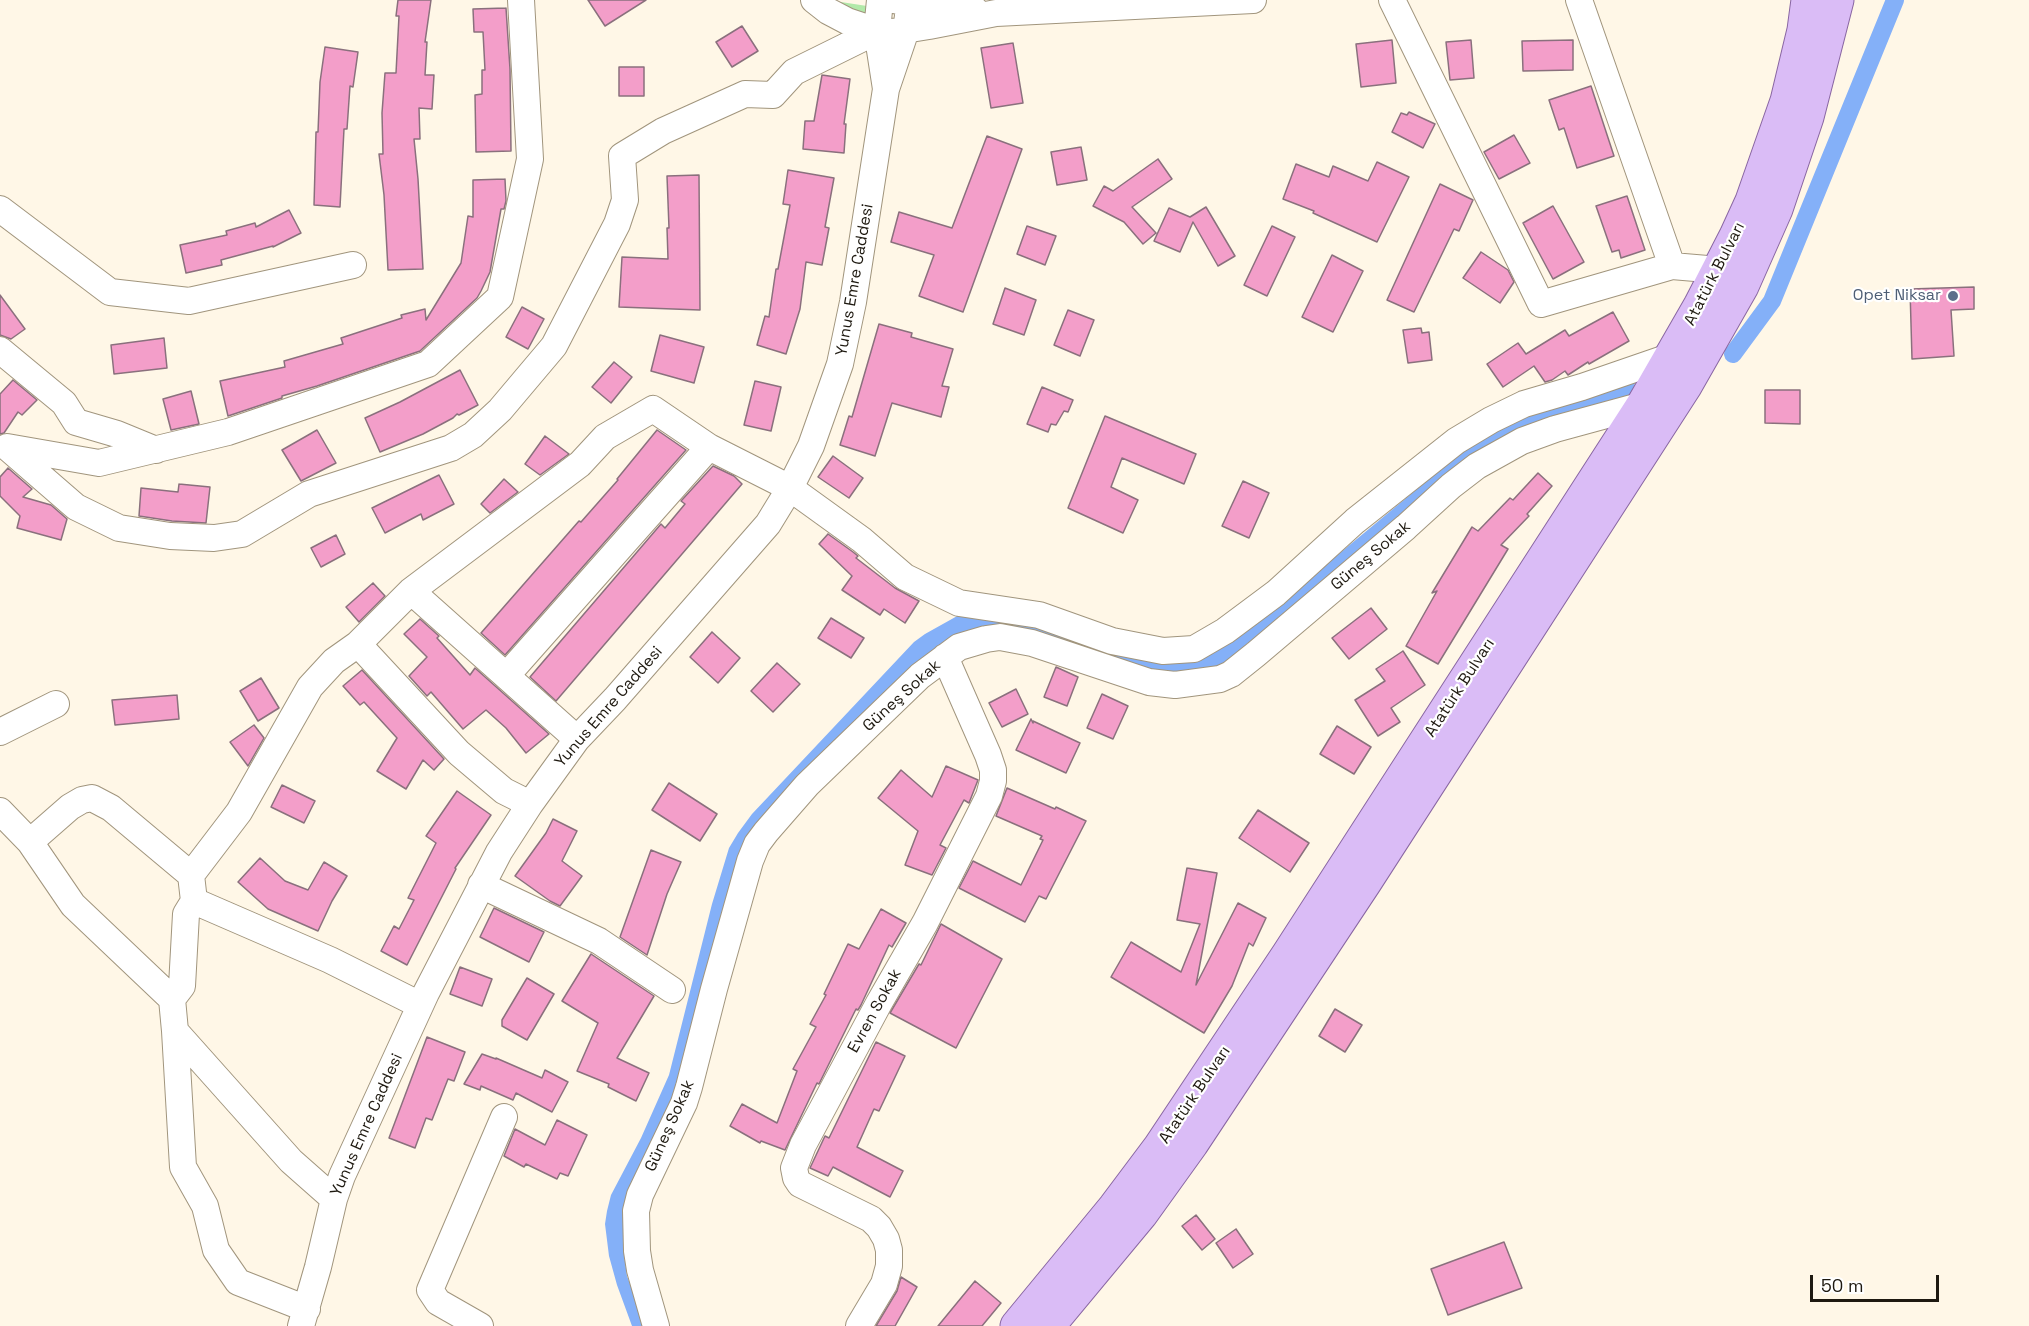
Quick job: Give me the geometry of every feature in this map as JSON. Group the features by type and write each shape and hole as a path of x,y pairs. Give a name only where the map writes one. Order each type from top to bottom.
{"main road":[{"name":"Atatürk Bulvarı","path":"1017,1326 1115,1207 1160,1147 1288,955 1643,405 1719,270 1752,201 1779,125 1797,62 1808,0"},
{"name":"Atatürk Bulvarı","path":"1048,1326 1141,1214 1192,1143 1372,872 1694,370 1742,286 1776,209 1807,117 1837,0"}],"street":[{"path":"4,446 99,463 228,432 428,364 500,297 530,159 521,0"},
{"path":"814,0 847,21 877,31 906,30 996,13 1254,0"},
{"name":"Yunus Emre Caddesi","path":"880,0 877,31 886,89"},
{"path":"900,0 996,13"},
{"name":"Yunus Emre Caddesi","path":"304,1318 334,1199 356,1144 420,1005 498,852 577,739 615,699 768,524 790,488 811,446 840,364 854,302 886,89 906,30 908,16 900,0"},
{"path":"1392,0 1541,304 1672,266 1719,270"},
{"path":"1579,0 1672,266"},
{"path":"4,446 76,507 119,528 170,536 214,538 242,534 309,494 451,448 473,435 500,410 554,346 617,224 625,200 622,156 663,131 745,94 773,95 794,72 877,31"},
{"path":"0,209 110,292 189,302 353,265"},
{"path":"0,350 64,404 76,422 117,434 156,450"},
{"path":"172,999 182,986 186,914 194,901 191,875 238,812 310,687 334,661 358,644 411,591 580,464 605,436 653,410 709,447 790,488 862,540 905,577 958,603 1039,615 1112,640 1163,651 1194,649 1225,631 1276,593 1355,521 1456,441 1491,420 1524,404 1672,356"},
{"name":"Güneş Sokak","path":"656,1326 640,1270 636,1211 640,1195 689,1088 723,956 753,853 766,832 807,785 920,676 959,647 972,642 1000,638 1032,643 1149,682 1175,685 1220,679 1242,665 1477,466 1522,441 1555,429 1643,405"},
{"path":"507,675 709,447"},
{"path":"411,591 577,739"},
{"path":"358,644 459,753 504,791 530,804"},
{"name":"Evren Sokak","path":"859,1326 884,1284 890,1266 886,1239 879,1227 870,1219 800,1184 794,1168 803,1145 925,923 988,796 993,781 993,770 988,755 945,657"},
{"path":"0,732 56,704"},
{"path":"30,842 70,807 82,800 92,798 111,808 191,875"},
{"path":"0,811 30,842 73,905 172,999 183,1167 205,1206 216,1250 238,1282 304,1318"},
{"path":"481,885 599,941 672,990"},
{"path":"194,901 330,960 420,1005"},
{"path":"175,1031 291,1161 334,1199"},
{"path":"480,1326 438,1302 430,1290 504,1118"}],"green space":[{"path":"828,0 867,6 867,16"}],"water":[{"path":"1637,378 1629,400 1521,436 1230,665 1174,679 990,632 755,832 682,1087 625,1223 624,1254 627,1276 646,1326 632,1326 609,1256 605,1224 607,1211 611,1195 641,1138 669,1075 712,904 729,848 752,814 914,642 959,615 997,612 1135,655 1258,621 1474,444 1518,419"}],"building":[{"path":"398,0 431,0 425,42 427,42 425,75 434,75 432,109 419,108 420,139 414,139 423,269 388,270 384,195 379,154 383,154 382,113 385,73 396,73"},
{"path":"588,0 646,0 605,26"},
{"path":"506,8 510,69 511,151 476,152 475,95 482,94 482,70 485,70 483,32 474,32 473,9"},
{"path":"742,26 758,51 732,67 716,42"},
{"path":"1392,40 1396,83 1361,87 1356,44"},
{"path":"1471,40 1474,78 1450,80 1446,42"},
{"path":"1573,40 1573,70 1523,71 1522,41"},
{"path":"1013,43 1023,103 991,108 981,48"},
{"path":"325,47 358,52 353,87 350,86 347,129 344,129 340,207 314,205 316,132 318,132 320,82"},
{"path":"619,67 644,67 644,96 619,96"},
{"path":"822,75 850,79 844,124 846,124 844,153 803,149 805,121 814,121"},
{"path":"1591,86 1614,156 1577,168 1564,128 1559,130 1549,100"},
{"path":"1409,112 1435,124 1423,148 1392,132 1401,113 1407,115"},
{"path":"1514,135 1530,163 1499,179 1484,152"},
{"path":"987,136 1022,149 963,312 919,296 934,255 891,242 899,212 952,228"},
{"path":"1081,147 1087,180 1057,185 1051,152"},
{"path":"1158,159 1172,179 1132,207 1156,233 1143,244 1124,222 1093,206 1104,186 1113,191"},
{"path":"1377,162 1409,177 1377,242 1313,213 1314,211 1283,199 1296,164 1329,177 1333,166 1368,181"},
{"path":"788,170 834,178 825,227 829,228 822,265 806,262 800,309 786,354 757,345 765,316 769,317 776,269 778,269 790,205 783,204"},
{"path":"699,175 700,310 619,307 622,257 668,259 667,176"},
{"path":"505,179 506,201 504,209 501,209 490,272 481,291 477,298 420,351 228,416 220,381 285,367 284,361 343,344 341,338 402,318 401,315 425,309 426,320 461,263 468,216 473,217 473,180"},
{"path":"1440,184 1473,200 1459,231 1454,229 1414,312 1387,300"},
{"path":"1627,196 1645,250 1621,258 1619,250 1612,252 1596,206"},
{"path":"1553,206 1584,262 1553,279 1523,223"},
{"path":"1206,207 1235,256 1218,266 1193,222 1180,252 1154,241 1169,208 1190,217"},
{"path":"289,210 301,233 273,247 221,260 222,265 186,273 180,245 227,235 226,231 255,223 256,227"},
{"path":"1027,226 1056,236 1045,265 1017,254"},
{"path":"1272,226 1295,237 1267,296 1244,285"},
{"path":"1481,252 1508,270 1514,282 1500,303 1463,278"},
{"path":"1332,255 1363,271 1333,332 1302,317"},
{"path":"1974,287 1974,309 1951,310 1954,356 1912,359 1910,289"},
{"path":"1005,288 1036,300 1024,335 993,324"},
{"path":"0,295 25,329 11,339 0,335"},
{"path":"522,307 544,319 528,349 506,337"},
{"path":"1068,310 1094,320 1080,356 1054,345"},
{"path":"1613,312 1629,341 1568,375 1565,371 1545,382 1534,366 1503,387 1487,364 1518,343 1526,354 1565,330 1569,336"},
{"path":"879,324 912,333 911,337 953,349 942,386 949,387 941,417 892,403 875,456 840,445 849,416 852,417"},
{"path":"1421,328 1422,333 1429,332 1432,360 1408,363 1403,330"},
{"path":"660,335 704,347 694,383 651,371"},
{"path":"164,338 167,368 114,374 111,345"},
{"path":"614,362 632,377 611,403 592,387"},
{"path":"460,370 478,405 457,414 423,434 380,452 365,418"},
{"path":"13,380 37,400 22,415 18,412 4,433 0,434 0,394"},
{"path":"755,381 781,387 771,431 744,425"},
{"path":"1042,387 1073,400 1068,412 1064,411 1056,425 1051,424 1048,432 1027,424"},
{"path":"1765,390 1800,390 1800,424 1765,423"},
{"path":"191,391 199,424 171,430 163,399"},
{"path":"1105,416 1196,454 1184,484 1122,458 1111,487 1138,500 1123,533 1068,508"},
{"path":"317,430 336,463 301,481 282,450"},
{"path":"657,430 686,450 505,655 481,633 618,480"},
{"path":"545,436 569,454 540,475 525,464"},
{"path":"833,456 863,478 849,498 818,477"},
{"path":"713,466 734,476 742,484 556,701 530,677 661,524 665,528 685,504 681,501"},
{"path":"8,468 32,489 23,497 51,505 67,519 61,540 17,528 20,516 0,496 0,477"},
{"path":"1538,473 1552,486 1527,514 1529,516 1501,545 1508,549 1438,664 1406,646 1437,591 1432,593 1472,527 1478,531 1510,498 1513,500"},
{"path":"439,475 454,504 423,520 421,514 385,533 372,508"},
{"path":"504,479 518,492 490,513 481,504"},
{"path":"1243,481 1269,493 1249,538 1222,526"},
{"path":"179,484 210,487 206,523 139,516 141,488 178,492"},
{"path":"828,534 895,588 919,601 905,623 884,609 880,615 842,590 852,576 819,544"},
{"path":"336,535 345,554 321,567 311,548"},
{"path":"373,583 385,596 359,622 346,607"},
{"path":"1371,608 1387,629 1349,659 1332,638"},
{"path":"831,618 864,638 851,658 818,638"},
{"path":"420,619 439,636 437,638 470,675 475,668 549,734 526,753 506,728 486,710 463,729 431,692 427,696 409,676 427,657 404,634"},
{"path":"712,632 740,658 718,683 690,657"},
{"path":"1403,651 1425,685 1391,708 1400,722 1378,736 1355,700 1385,681 1376,669"},
{"path":"777,663 800,684 773,712 751,691"},
{"path":"1056,667 1078,677 1067,706 1044,697"},
{"path":"362,670 444,759 434,770 423,760 406,789 377,771 397,738 364,702 360,705 343,686"},
{"path":"261,678 279,708 258,721 240,691"},
{"path":"1016,689 1028,714 1002,727 989,703"},
{"path":"1102,694 1128,706 1113,739 1087,728"},
{"path":"177,695 179,719 115,725 112,700"},
{"path":"1031,719 1033,723 1033,721 1080,743 1066,773 1016,750"},
{"path":"254,725 264,738 248,766 230,742"},
{"path":"1337,726 1371,747 1354,774 1320,754"},
{"path":"946,766 978,780 969,803 964,800 940,845 946,848 932,875 905,865 918,831 878,798 901,770 932,797"},
{"path":"669,783 717,814 700,841 652,810"},
{"path":"282,785 315,801 304,823 271,807"},
{"path":"1007,788 1086,821 1046,899 1039,896 1025,922 959,888 973,861 1021,885 1043,840 1040,839 1042,836 996,816"},
{"path":"457,791 491,815 455,868 407,965 381,951 394,926 399,929 414,900 408,898 436,843 426,836"},
{"path":"1258,810 1309,843 1290,872 1239,838"},
{"path":"553,819 577,831 562,861 582,876 560,906 515,876 546,833"},
{"path":"651,850 681,862 667,894 647,955 620,937"},
{"path":"260,858 285,881 308,890 324,862 347,876 318,931 268,909 238,882"},
{"path":"1187,868 1217,873 1196,985 1238,903 1266,918 1253,946 1249,943 1232,986 1204,1033 1111,977 1131,942 1181,972 1200,924 1177,920"},
{"path":"494,908 544,932 529,962 480,937"},
{"path":"881,909 906,923 892,947 889,945 861,1005 858,1010 856,1009 819,1084 817,1083 785,1150 761,1141 760,1143 730,1126 742,1104 777,1123 797,1071 793,1069 816,1027 810,1024 826,995 824,994 848,944 859,949"},
{"path":"941,924 1002,959 956,1048 890,1013 919,964 921,965"},
{"path":"591,954 654,996 617,1058 649,1073 636,1101 608,1087 609,1084 577,1071 598,1023 562,1001"},
{"path":"460,967 492,979 482,1006 450,994"},
{"path":"527,978 554,994 527,1040 502,1026 502,1020"},
{"path":"1335,1009 1362,1025 1345,1052 1319,1036"},
{"path":"427,1037 465,1052 454,1081 448,1079 432,1120 426,1118 415,1148 389,1138"},
{"path":"876,1042 905,1056 879,1111 874,1109 857,1147 903,1171 890,1197 833,1167 828,1176 810,1168 825,1136 829,1138"},
{"path":"482,1054 542,1078 545,1070 568,1082 552,1112 516,1093 513,1100 481,1086 480,1090 464,1084"},
{"path":"557,1120 587,1135 568,1176 560,1173 557,1179 526,1164 524,1167 504,1156 515,1129 545,1145"},
{"path":"1196,1215 1215,1239 1202,1250 1182,1226"},
{"path":"1236,1229 1253,1254 1233,1268 1216,1243"},
{"path":"1504,1242 1522,1288 1448,1315 1431,1269"},
{"path":"901,1277 917,1287 895,1326 876,1326 897,1291"},
{"path":"975,1281 1001,1303 982,1326 938,1326"}],"waterway":[{"path":"1733,354 1772,301 1895,0"}],"place":[{"name":"Opet Niksar","path":"1953,296"}]}
